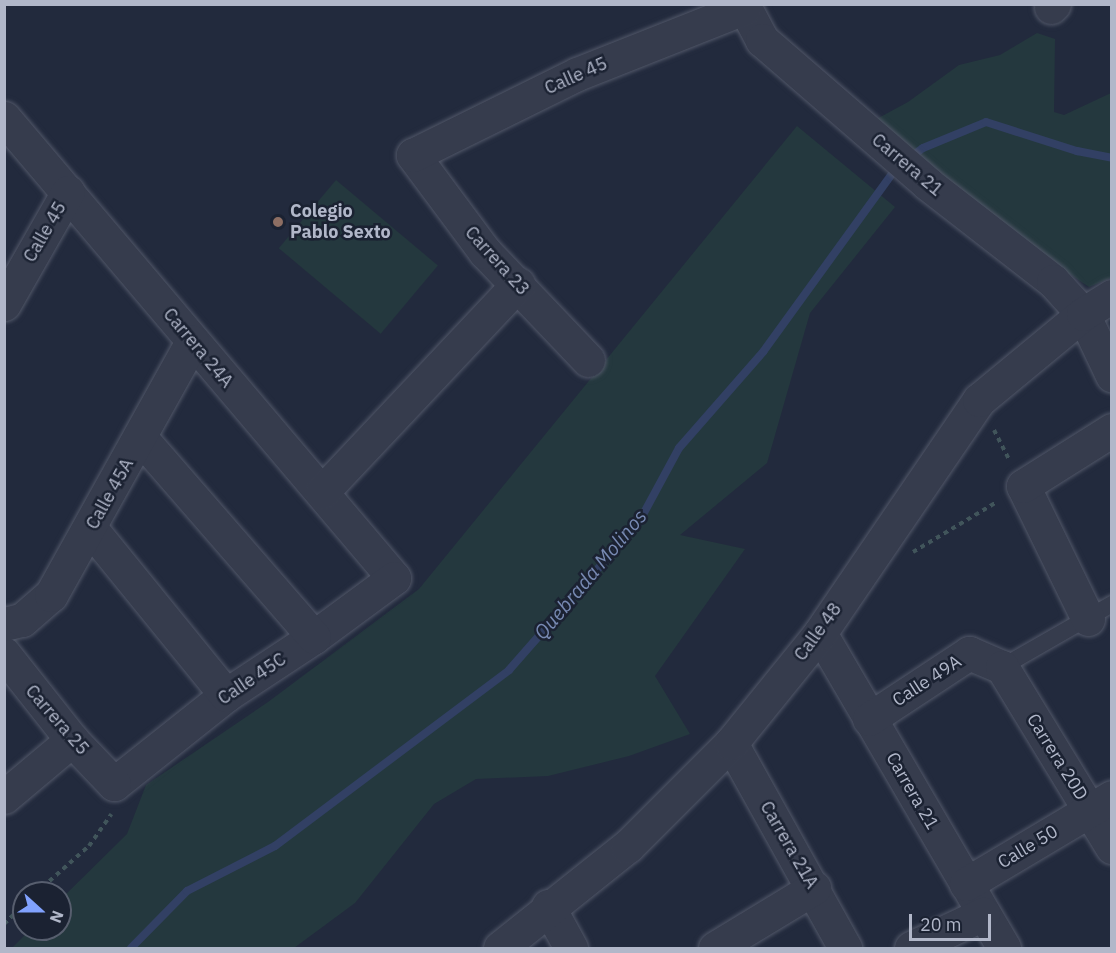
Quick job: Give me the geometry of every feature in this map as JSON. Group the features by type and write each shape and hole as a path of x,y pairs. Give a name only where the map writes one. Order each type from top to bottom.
{"street":[{"name":"Carrera 21","path":"743,6 762,40 928,184 1053,281 1083,314 1112,375"},
{"name":"Calle 45","path":"413,155 577,74 743,6"},
{"name":"Carrera 24A","path":"4,118 394,578"},
{"name":"Carrera 23","path":"413,155 485,252 588,360"},
{"name":"Calle 45","path":"4,303 68,192"},
{"path":"322,492 518,284"},
{"name":"Calle 48","path":"500,948 548,906 628,846 731,743 820,633 979,400 1083,314 1112,296"},
{"name":"Calle 45A","path":"4,624 22,620 51,595 91,529 192,342"},
{"path":"1100,612 1023,486 1112,430"},
{"path":"140,437 315,637"},
{"path":"91,529 226,695"},
{"name":"Calle 45C","path":"114,784 226,695 315,637 394,578"},
{"name":"Carrera 21","path":"820,633 1004,948"},
{"name":"Calle 49A","path":"869,719 969,653 1002,667"},
{"name":"Carrera 25","path":"4,654 72,740 114,784"},
{"name":"Carrera 20D","path":"1002,667 1101,804 1112,847"},
{"path":"4,796 72,740"},
{"name":"Carrera 21A","path":"731,743 814,888 845,948"},
{"name":"Calle 50","path":"966,884 1101,804"},
{"path":"715,948 814,888"},
{"path":"548,906 571,948"},
{"path":"910,948 983,914"}],"lane":[{"path":"1002,667 1100,612"}],"path":[{"path":"910,554 1023,486 979,400"},
{"path":"49,881 102,831 112,811 114,784"}],"shaded area":[{"path":"1037,33 1055,39 1054,112 1064,115 1111,93 1111,278 1089,287 1038,253 871,122 908,102 959,65 1000,55"},
{"path":"797,126 895,207 810,313 767,463 680,535 745,549 655,676 690,734 629,756 548,776 476,779 434,804 355,903 294,948 12,948 19,941 72,941 72,888 127,834 146,785 268,702 419,589"},
{"path":"336,180 438,265 381,334 279,248"}],"waterway":[{"name":"Quebrada Molinos","path":"910,158 923,148 986,122 1077,151 1112,158"},
{"name":"Quebrada Molinos","path":"131,948 187,891 275,846 509,670 639,522 679,448 763,352 897,167"}],"place":[{"name":"Colegio Pablo Sexto","path":"278,222"}]}
